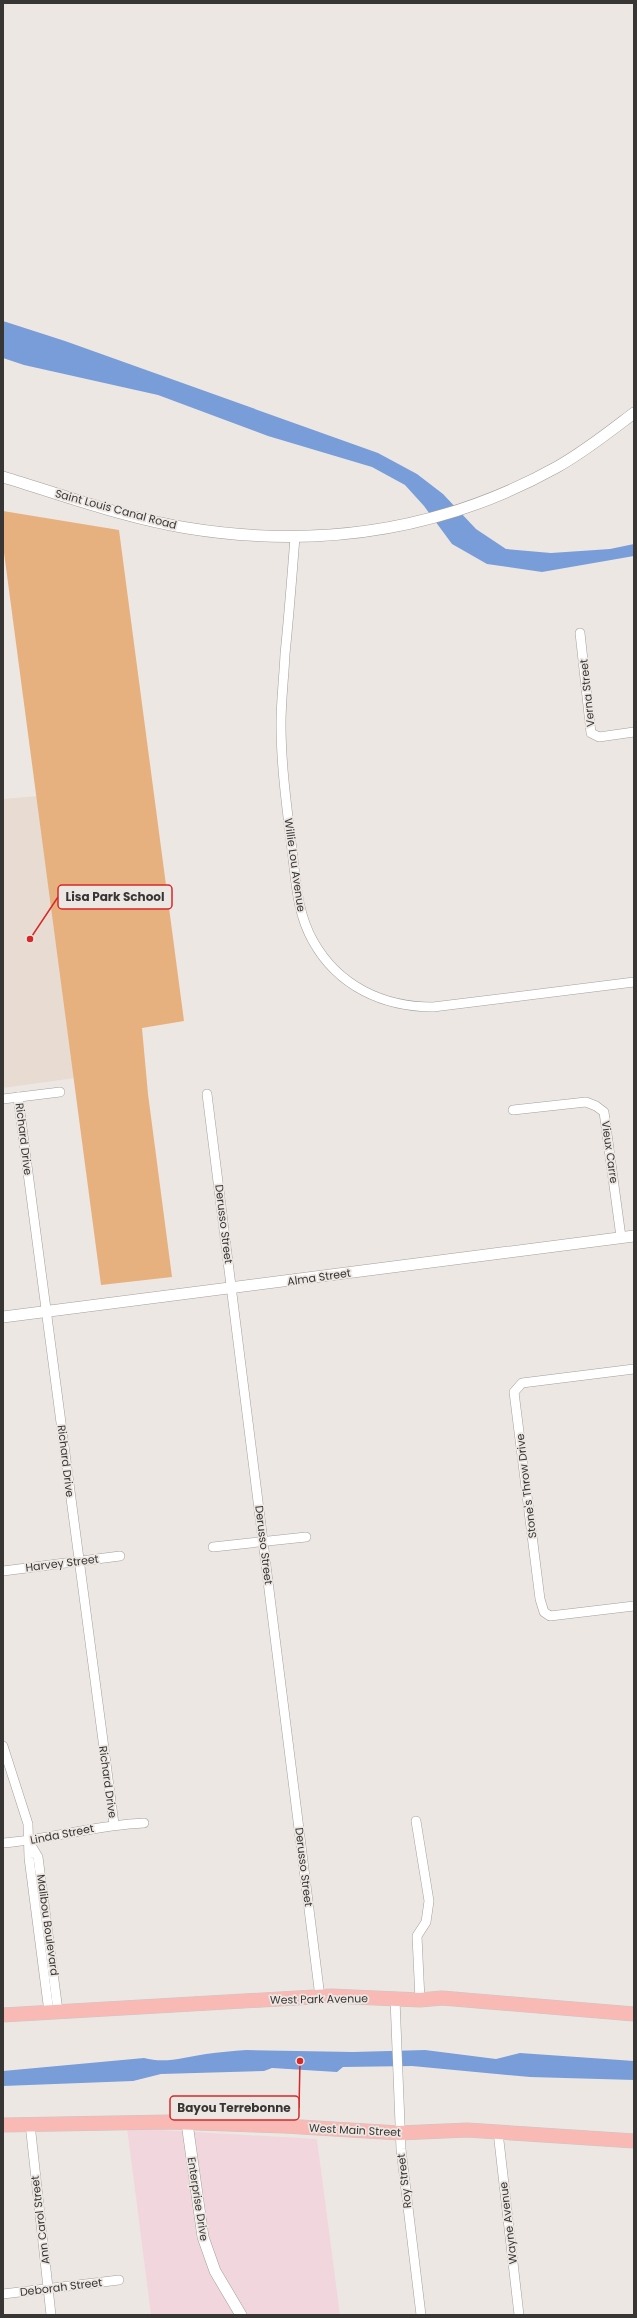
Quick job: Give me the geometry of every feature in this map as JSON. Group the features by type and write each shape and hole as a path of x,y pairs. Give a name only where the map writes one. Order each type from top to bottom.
{"main road":[{"name":"West Park Avenue","path":"3,2015 320,1997 420,2000 442,1998 634,2014"},
{"name":"West Main Street","path":"3,2125 113,2122 187,2123 285,2126 399,2133 467,2130 634,2140"}],"street":[{"name":"Saint Louis Canal Road","path":"3,477 146,519 186,528 231,534 295,537 360,532 432,519 467,508 557,467 634,413"},
{"name":"Willie Lou Avenue","path":"295,537 282,696 281,747 300,909 312,940 322,955 341,976 366,993 392,1003 415,1007 433,1007 634,982"},
{"name":"Verna Street","path":"580,632 591,733 599,737 634,732"},
{"path":"3,1099 60,1092"},
{"name":"Derusso Street","path":"207,1094 320,1997"},
{"name":"Richard Drive","path":"18,1097 114,1824"},
{"name":"Vieux Carre","path":"513,1110 586,1102 596,1106 604,1112 622,1237"},
{"name":"Alma Street","path":"3,1317 634,1236"},
{"name":"Stone's Throw Drive","path":"634,1369 522,1383 514,1392 540,1599 544,1612 550,1616 634,1606"},
{"path":"213,1547 306,1537"},
{"name":"Harvey Street","path":"3,1571 120,1556"},
{"name":"Malibou Boulevard","path":"3,1746 28,1824 28,1841 38,1857 54,2012"},
{"path":"416,1821 429,1901 426,1922 417,1936 420,2000"},
{"name":"Linda Street","path":"3,1843 28,1841 114,1824 144,1823"},
{"name":"Roy Street","path":"395,1999 396,2078 399,2133 420,2315"},
{"name":"Enterprise Drive","path":"187,2123 203,2237 215,2271 241,2315"},
{"name":"Ann Carol Street","path":"30,2124 51,2315"},
{"name":"Wayne Avenue","path":"498,2132 519,2315"},
{"name":"Deborah Street","path":"3,2294 119,2280"}],"shaded area":[{"path":"3,511 119,530 184,1021 142,1028 148,1094 172,1277 101,1285 3,545"},
{"path":"38,796 75,1078 3,1088 3,799"},
{"path":"127,2128 317,2139 340,2315 151,2315"}],"water":[{"path":"3,321 65,341 378,453 417,474 443,494 476,529 506,549 551,553 610,549 634,544 634,556 542,572 487,564 452,544 424,506 405,485 372,467 268,436 158,395 24,365 3,358"},
{"path":"246,2050 353,2052 425,2050 496,2059 520,2053 634,2061 634,2080 530,2077 412,2066 343,2067 337,2072 272,2068 264,2071 161,2074 133,2081 3,2086 3,2071 144,2058 152,2060 167,2060 211,2053"}],"place":[{"name":"Lisa Park School","path":"30,939"},
{"name":"Bayou Terrebonne","path":"300,2061"}]}
